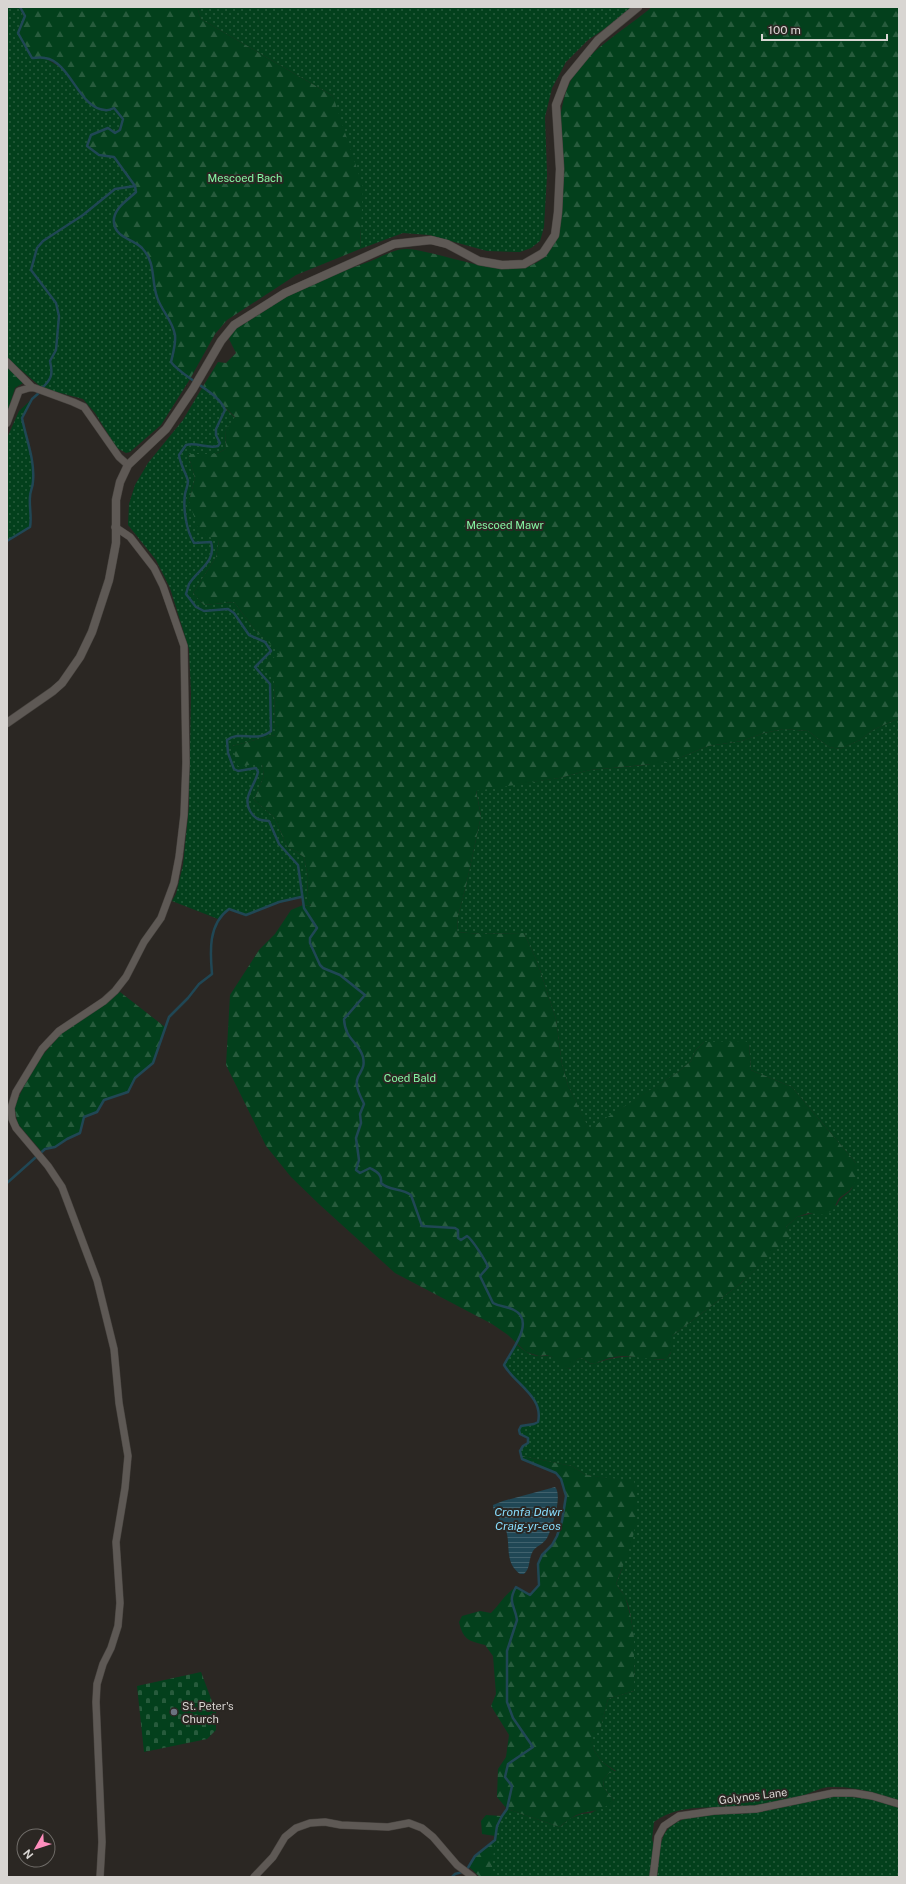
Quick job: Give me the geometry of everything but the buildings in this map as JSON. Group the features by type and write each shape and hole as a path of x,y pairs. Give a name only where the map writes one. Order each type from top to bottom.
{"street":[{"path":"7,723 58,687 80,657 101,609 109,580 116,543 116,500 120,482 128,465 166,429 193,389 208,362 234,325 285,293 394,244 431,240 447,244 479,260 502,265 524,264 543,253 555,235 558,212 560,169 556,105 566,79 598,40 638,7"},
{"path":"7,362 32,387 84,407 118,457 128,465"},
{"path":"7,423 19,391 32,387"},
{"path":"100,1877 102,1842 96,1702 97,1684 118,1626 120,1603 116,1542 125,1488 128,1456 119,1403 114,1349 97,1280 62,1187 48,1166 16,1128 12,1119 11,1108 16,1092 42,1049 49,1041 68,1025 104,1001 115,991 126,977 144,942 161,918 174,883 179,857 184,815 186,763 184,646 163,586 154,568 130,537 115,527"},
{"name":"Golynos Lane","path":"653,1877 658,1837 664,1826 679,1816 714,1811 756,1809 833,1793 854,1793 872,1796 899,1804"},
{"path":"254,1877 272,1858 285,1837 296,1828 310,1823 325,1822 341,1825 388,1827 409,1823 422,1828 433,1837 457,1865 473,1877"}],"green space":[{"path":"7,7 20,7 24,19 18,33 45,58 63,69 75,86 91,104 114,108 123,119 116,133 99,155 114,157 135,186 136,192 124,202 125,238 143,250 151,262 156,296 171,325 175,340 171,362 190,379 161,425 130,452 126,453 117,448 95,413 83,399 42,388 7,358"},
{"name":"Mescoed Bach","path":"20,7 197,7 201,19 333,96 363,187 360,249 296,275 227,320 215,334 190,379 171,362 175,345 174,330 157,297 149,259 142,248 121,235 115,228 115,213 121,205 136,192 135,186 114,157 99,155 87,146 91,135 108,128 115,133 120,130 123,119 114,108 105,110 96,108 88,102 69,76 54,61 43,58 32,58 18,33 24,19"},
{"path":"197,7 633,7 628,13 588,40 566,62 552,88 545,117 547,175 544,227 540,241 531,248 520,252 487,251 429,235 403,233 360,249 361,231 333,96 201,19"},
{"name":"Mescoed Mawr","path":"652,7 899,7 899,718 873,730 860,740 840,749 829,747 808,731 784,729 764,733 742,741 708,746 664,763 590,770 559,778 476,791 481,816 458,916 457,932 481,934 524,933 537,961 556,1019 562,1064 568,1085 589,1129 678,1072 691,1061 695,1051 704,1042 745,1041 749,1043 751,1070 792,1087 856,1163 857,1177 854,1185 849,1191 839,1198 833,1210 825,1215 808,1213 797,1217 786,1227 792,1235 740,1284 672,1336 672,1347 667,1358 659,1359 620,1356 608,1358 594,1364 589,1363 582,1358 578,1359 571,1369 560,1366 552,1357 547,1355 539,1356 526,1352 508,1335 492,1324 395,1273 291,1177 266,1146 226,1065 230,995 259,950 275,934 291,910 303,905 311,906 307,898 308,877 304,857 287,846 274,817 254,800 264,776 262,764 238,766 232,746 275,735 274,679 264,665 280,653 255,630 234,602 204,605 193,593 216,557 219,541 199,532 189,501 195,478 188,454 215,454 226,449 225,430 235,417 215,397 202,388 218,362 226,363 236,353 229,339 234,330 298,290 393,251 403,249 423,251 481,265 501,268 519,268 535,263 548,253 556,240 559,227 559,135 560,119 567,88 574,75 591,55"},
{"path":"7,366 23,383 15,388 7,413"},
{"path":"202,388 215,397 235,418 225,430 226,449 215,454 188,454 195,478 189,501 219,541 216,557 193,593 204,605 234,602 255,630 281,653 274,679 275,735 232,746 262,763 264,776 254,800 274,817 287,846 304,857 308,877 307,898 311,906 303,905 301,897 279,902 246,915 229,909 218,919 172,901 176,894 183,865 189,806 191,693 189,649 170,588 156,560 128,525 129,504 135,485 148,463 183,420"},
{"path":"32,399 22,418 33,465 33,483 30,495 30,527 7,541 7,438 19,411"},
{"path":"899,718 899,1801 866,1791 840,1787 827,1787 802,1796 750,1806 693,1808 666,1815 654,1822 652,1839 654,1846 650,1877 491,1877 491,1859 495,1832 507,1809 560,1827 569,1819 581,1814 591,1813 614,1800 604,1788 603,1780 609,1773 616,1771 602,1762 594,1750 590,1732 600,1730 608,1699 634,1691 634,1643 631,1618 625,1597 616,1584 622,1569 634,1482 586,1475 572,1466 522,1456 520,1451 523,1446 528,1443 528,1439 520,1434 519,1430 521,1426 538,1422 539,1413 533,1398 504,1365 516,1344 532,1355 550,1356 570,1369 578,1359 582,1358 593,1364 612,1359 636,1356 656,1360 666,1359 671,1353 672,1336 740,1284 791,1235 786,1227 797,1217 837,1205 838,1202 852,1188 855,1178 856,1163 792,1087 751,1070 749,1043 704,1042 695,1051 691,1061 678,1072 589,1130 568,1085 562,1064 556,1019 537,961 524,933 481,934 457,932 458,916 481,816 476,790 559,778 590,770 646,765 682,757 708,746 742,741 764,733 784,729 808,731 829,747 840,749 860,740 873,730"},
{"path":"120,992 165,1027 153,1063 135,1078 128,1092 104,1100 97,1112 84,1117 80,1133 55,1147 45,1149 42,1152 18,1124 14,1107 24,1086 41,1057 62,1033"},
{"path":"522,1456 572,1466 586,1475 634,1481 636,1496 637,1509 634,1534 616,1584 625,1596 631,1618 634,1638 634,1691 608,1699 600,1731 591,1732 594,1750 602,1762 616,1772 609,1773 603,1780 604,1788 614,1800 603,1808 576,1816 560,1827 507,1809 497,1797 498,1769 506,1757 509,1735 491,1706 496,1694 493,1656 485,1645 474,1642 465,1636 459,1622 462,1616 480,1611 491,1613 516,1587 530,1595 539,1585 538,1563 557,1537 565,1508 565,1488 561,1480 554,1472 538,1467 522,1459"},
{"path":"201,1672 216,1712 216,1730 207,1739 144,1752 137,1686"},
{"path":"839,1796 871,1799 899,1808 899,1877 657,1877 661,1844 665,1832 679,1821 700,1815 758,1812"},
{"path":"486,1815 502,1816 495,1836 482,1834 481,1821"},
{"path":"495,1840 491,1877 480,1877 469,1867 475,1856"}],"water":[{"name":"Cronfa Ddŵr Craig-yr-eos","path":"555,1487 558,1497 554,1520 549,1534 546,1540 533,1551 526,1572 524,1574 520,1574 515,1569 510,1559 506,1530 495,1513 493,1505"}],"waterway":[{"path":"20,7 25,16 18,33 32,58 43,58 54,61 69,76 88,102 96,108 105,110 114,108 123,119 120,130 115,133 108,128 91,135 87,146 99,155 114,157 135,186 136,192 121,205 115,213 115,228 121,235 142,248 149,259 157,297 174,330 175,345 171,362 184,374 216,397 225,410 216,429 216,435 220,443 218,446 210,447 190,444 186,445 179,455 188,481 184,506 191,538 194,543 211,542 212,549 209,560 192,579 186,594 196,607 204,611 228,609 234,613 249,635 265,642 271,651 255,667 270,684 271,731 260,736 232,737 227,740 228,753 234,769 238,771 256,768 258,772 248,796 248,806 256,818 269,821 279,844 298,865 304,908 317,928 310,938 310,943 320,965 323,968 340,975 365,995 344,1019 347,1032 361,1052 364,1060 363,1068 357,1080 358,1091 364,1104 360,1114 361,1123 356,1138 359,1160 356,1170 360,1173 370,1168 381,1177 381,1183 384,1186 403,1191 411,1195 422,1226 455,1228 458,1230 458,1238 461,1240 467,1236 479,1250 488,1267 480,1276 493,1303 514,1310 520,1315 523,1321 520,1336 504,1365 533,1398 539,1413 538,1422 521,1426 519,1430 520,1434 528,1438 528,1443 523,1446 520,1451 522,1459 556,1473 561,1479 566,1496 562,1521 557,1536 552,1545 542,1555 538,1564 539,1585 530,1595 516,1587 512,1597 512,1604 517,1620 507,1651 507,1702 513,1718 533,1747 508,1764 505,1777 512,1786 507,1809 497,1826 495,1840 475,1856 466,1871 455,1874 452,1877"},
{"path":"42,388 51,376 50,361 56,350 59,316 56,303 31,270 37,248 43,241 83,215 115,189 135,186"},
{"path":"7,541 30,527 30,495 33,483 33,465 22,418 32,399 40,392"},
{"path":"7,1183 45,1149 55,1147 80,1133 84,1117 97,1112 104,1100 128,1092 135,1078 153,1063 169,1017 188,998 199,984 212,974 212,939 217,922 222,915 229,909 246,915 279,902 301,897"}],"place":[{"name":"St. Peter's Church","path":"174,1712"}],"park label":[{"name":"Coed Bald","path":"410,1078"}]}
